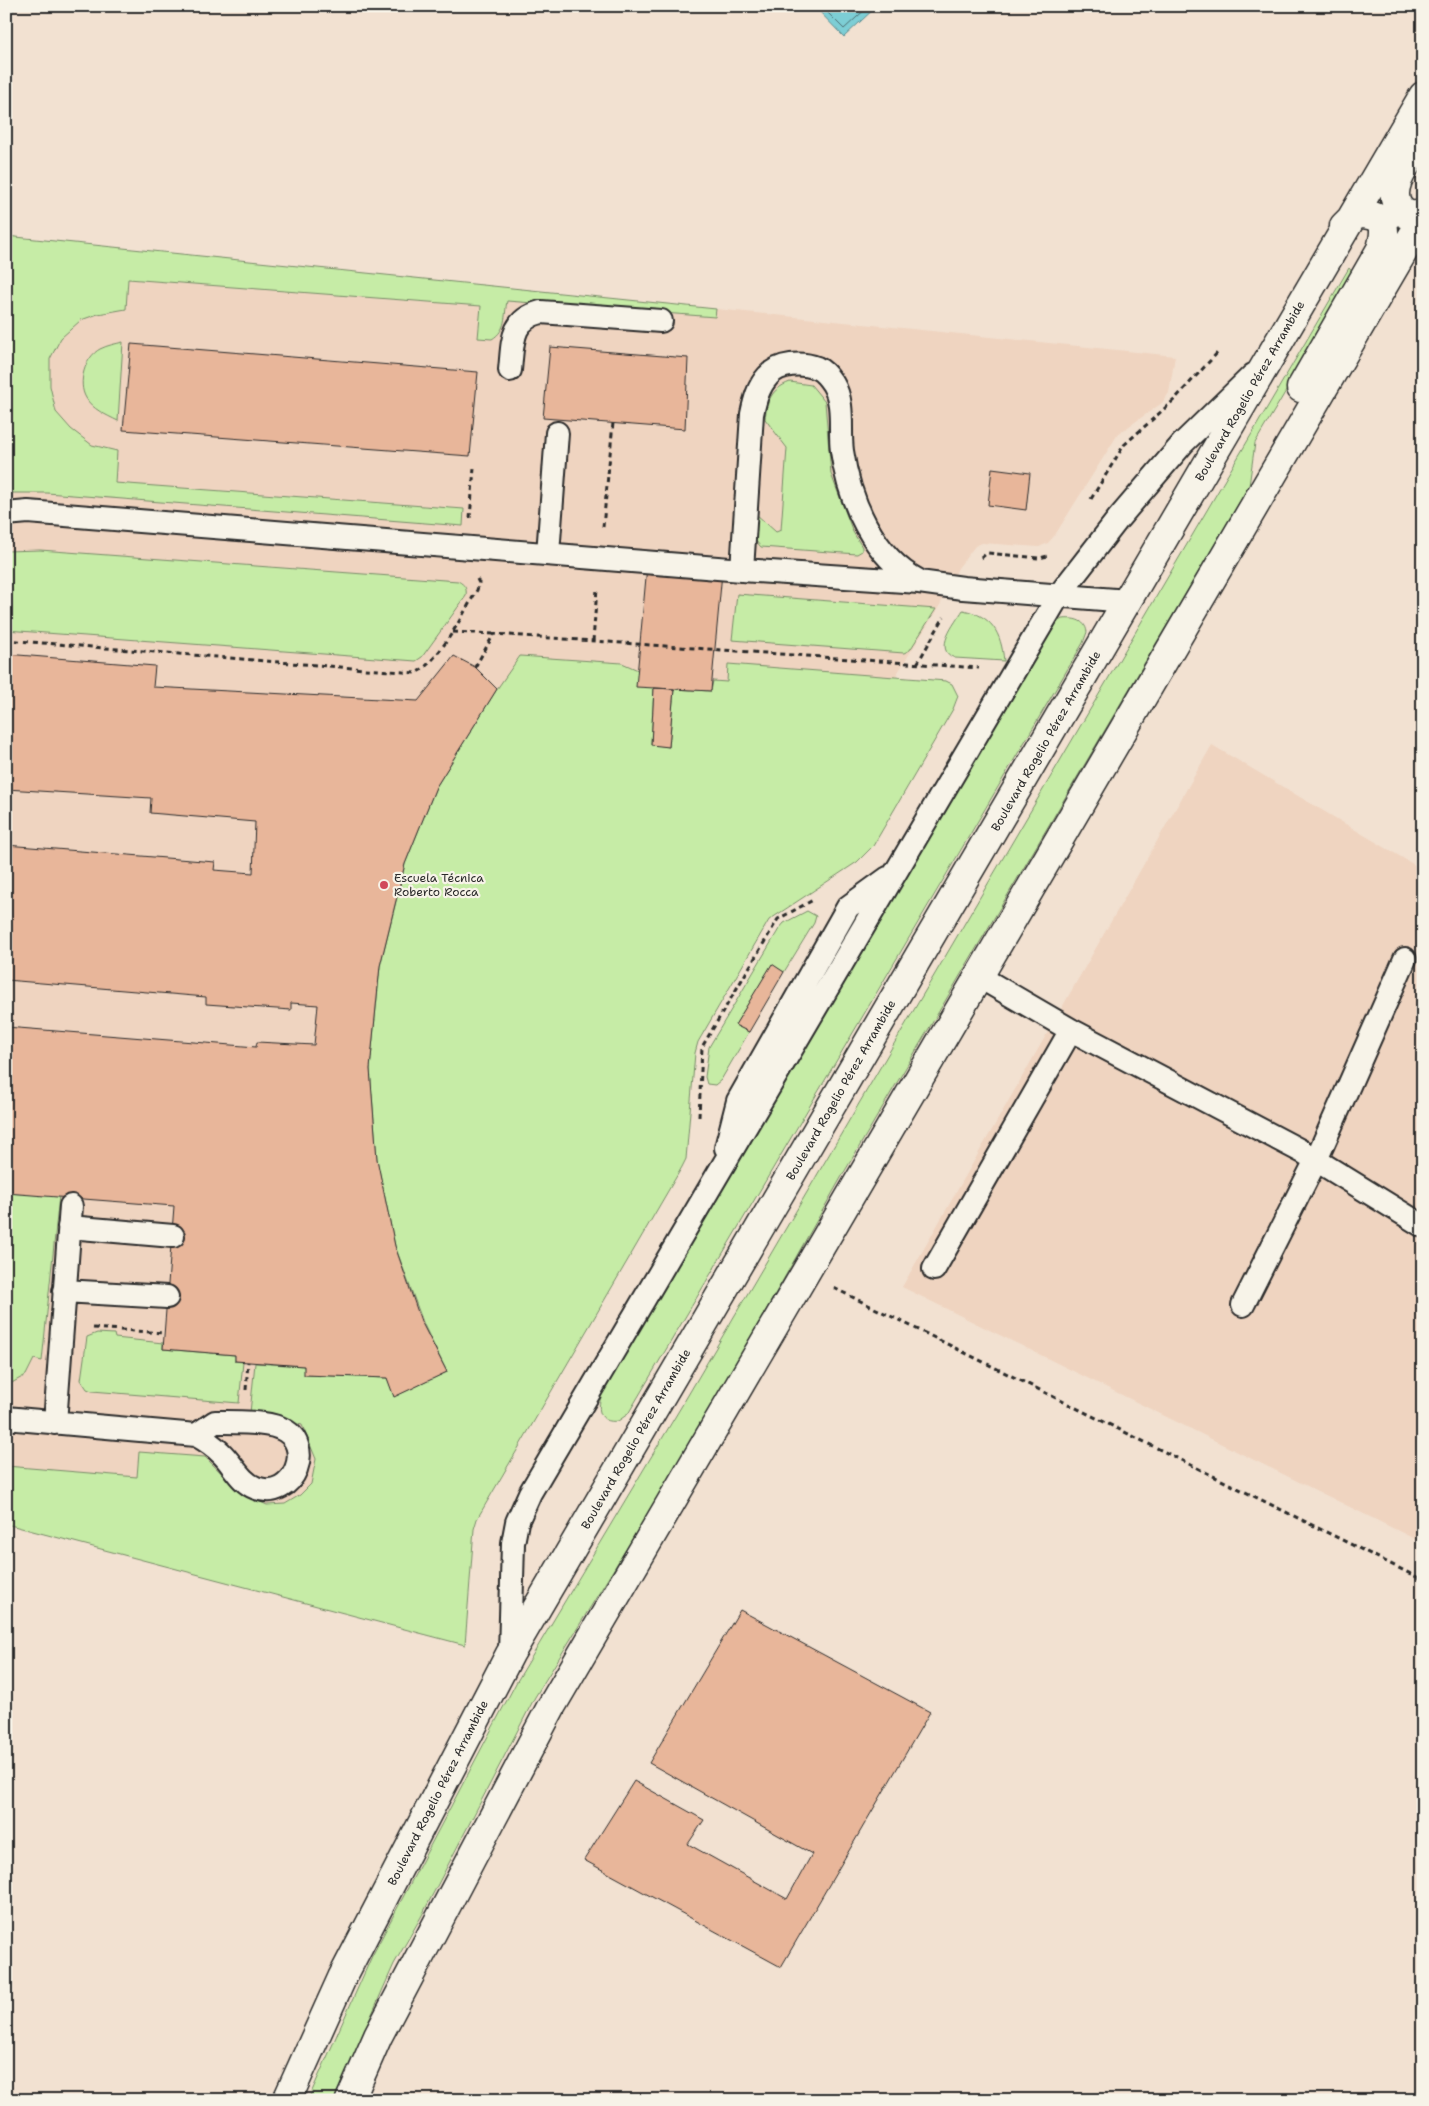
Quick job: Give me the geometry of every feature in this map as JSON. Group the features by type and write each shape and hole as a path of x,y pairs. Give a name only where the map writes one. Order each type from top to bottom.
{"main road":[{"name":"Boulevard Rogelio Pérez Arrambide","path":"287,2100 342,1978 510,1654 1270,358 1344,226 1423,96"},
{"path":"1423,140 1396,183 1394,194 1396,205 1403,213 1410,216 1423,213"},
{"path":"1256,502 1270,441 1381,249 1384,226 1381,219 1374,215 1356,214 1344,226"},
{"path":"350,2100 378,2036 551,1707 1423,218"}],"lane":[{"path":"510,370 516,329 529,315 541,312 661,320"},
{"path":"510,1654 513,1543 517,1522 527,1500 1059,596 1118,518 1183,443 1270,358"},
{"path":"742,570 752,414 755,398 760,386 774,370 787,365 804,365 818,368 826,374 839,395 842,450 854,494 863,518 877,543 893,564 919,582"},
{"path":"548,554 557,433"},
{"path":"6,514 28,512 742,570 919,582 963,588 1128,601"},
{"path":"1243,1305 1316,1160 1405,959"},
{"path":"978,976 1070,1030 1316,1160 1423,1226"},
{"path":"934,1268 1070,1030"},
{"path":"55,1422 70,1216 172,1236"},
{"path":"64,1291 167,1297"},
{"path":"6,1418 196,1435"}],"path":[{"path":"1087,506 1124,445 1174,400 1219,351"},
{"path":"602,535 613,423"},
{"path":"469,520 474,468"},
{"path":"979,562 987,553 1040,558 1056,553"},
{"path":"6,640 415,673 424,670 452,632 477,590 479,583 477,578 473,576"},
{"path":"593,641 597,588"},
{"path":"917,664 945,615"},
{"path":"452,632 982,669"},
{"path":"476,667 494,634"},
{"path":"699,1123 702,1047 778,919 818,897"},
{"path":"804,1273 1423,1580"},
{"path":"88,1330 95,1327 164,1333"},
{"path":"246,1391 248,1362"}],"shaded area":[{"name":"Escuela Técnica Roberto Rocca","path":"6,236 1175,356 1169,393 1162,403 1118,434 1055,535 1048,543 1039,547 982,543 975,546 958,568 940,605 895,677 865,708 392,1625 6,1524"},
{"path":"1212,745 1423,870 1423,1543 902,1287"}],"green space":[{"path":"6,236 716,309 715,317 507,301 503,327 492,339 478,338 481,306 128,279 126,309 98,314 81,320 61,338 50,359 50,386 56,412 71,429 92,445 117,451 115,483 464,509 463,526 47,493 6,493"},
{"path":"1349,268 1355,275 1255,443 1249,486 846,1169 681,1460 535,1697 421,1917 394,1964 334,2100 308,2100 372,1956 516,1683 684,1402"},
{"path":"123,342 118,421 89,402 83,392 82,385 84,371 90,358 106,346"},
{"path":"790,382 811,385 825,402 831,474 853,532 862,547 862,551 857,554 761,547 754,539 756,514 776,532 781,530 787,448 765,419 771,396 778,388"},
{"path":"40,550 458,581 465,587 466,596 422,657 416,661 6,630 6,551"},
{"path":"737,594 936,609 910,650 904,653 732,640"},
{"path":"963,610 981,616 993,627 1003,651 1004,661 955,658 948,654 945,649 947,636"},
{"path":"1062,619 1074,619 1084,624 1087,632 1083,643 628,1414 618,1421 606,1420 599,1409 603,1392 1057,622"},
{"path":"520,656 622,663 638,670 654,688 651,744 669,747 674,689 711,691 713,681 727,682 728,664 946,681 952,684 958,696 953,709 873,846 857,862 769,920 698,1042 695,1053 686,1159 477,1519 474,1529 465,1645 6,1524 6,1466 137,1477 139,1452 205,1457 243,1494 267,1505 285,1504 300,1495 311,1484 316,1459 302,1425 250,1413 255,1363 304,1366 305,1375 387,1378 395,1396 447,1372 424,1325 395,1246 377,1160 370,1069 380,966 405,864 436,787 497,689"},
{"path":"807,911 816,916 814,923 784,972 772,965 735,1025 749,1032 721,1080 715,1085 707,1084 705,1077 709,1047 779,929 784,923"},
{"path":"6,1193 59,1196 42,1361 34,1359 26,1375 8,1385 6,1385"},
{"path":"97,1333 114,1334 115,1338 163,1343 163,1349 235,1355 235,1361 243,1362 239,1403 92,1391 87,1389 81,1380 87,1337"}],"water":[{"path":"814,6 877,6 844,37"}],"building":[{"path":"131,344 478,372 470,456 123,430"},
{"path":"550,347 688,358 685,429 543,418"},
{"path":"992,468 1030,473 1026,510 988,505"},
{"path":"648,555 723,562 711,691 636,687"},
{"name":"Escuela Técnica Roberto Rocca","path":"6,654 155,666 153,687 418,701 454,656 475,667 497,689 436,787 405,864 380,966 370,1069 377,1159 395,1246 421,1321 447,1372 394,1397 387,1378 304,1375 304,1366 235,1361 235,1355 163,1349 174,1206 6,1193 6,1027 256,1047 257,1042 314,1045 318,1005 291,1003 291,1010 206,1004 206,997 6,980 6,845 215,862 214,870 253,873 255,822 150,813 151,798 6,789"},
{"path":"654,688 674,689 669,747 651,745"},
{"path":"772,964 784,972 749,1032 735,1025"},
{"path":"740,1610 930,1712 781,1967 584,1860 634,1781 704,1820 688,1844 787,1899 812,1854 649,1763"}],"waterway":[{"path":"6,9 10,6"}],"place":[{"name":"Escuela Técnica Roberto Rocca","path":"384,885"}]}
